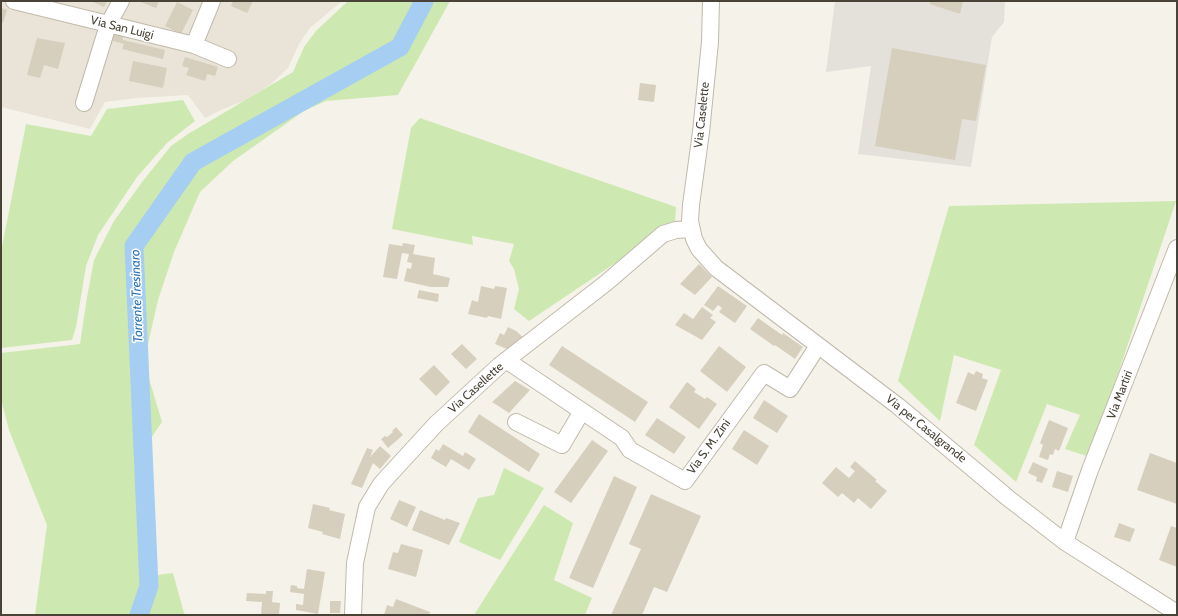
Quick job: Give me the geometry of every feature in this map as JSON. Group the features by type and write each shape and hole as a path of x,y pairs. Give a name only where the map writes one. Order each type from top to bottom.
{"street":[{"name":"Via San Luigi","path":"14,1 33,3 108,25 194,45 228,59"},
{"path":"84,103 108,25 121,1"},
{"path":"194,45 212,1"},
{"name":"Via Caselette","path":"691,229 691,205 701,132 710,42 711,1"},
{"name":"Via Casellette","path":"353,615 355,563 366,508 381,484 436,424 506,360 606,284 663,234 676,230 691,229"},
{"name":"Via per Casalgrande","path":"691,229 699,249 716,268 898,406 1008,498 1065,542 1177,613"},
{"name":"Via Martiri","path":"1065,542 1093,463 1177,248"},
{"name":"Via S. M. Zini","path":"506,360 622,438 630,450 685,481 764,373 790,389 814,352"},
{"path":"516,422 562,445 582,411"}],"shaded area":[{"path":"1,1 342,1 310,28 299,44 288,68 271,84 249,99 205,118 188,95 136,98 105,102 90,129 1,107"},
{"path":"835,1 1005,1 1004,22 992,37 971,167 858,154 871,66 826,72"}],"green space":[{"path":"348,1 450,1 398,95 326,101 304,111 233,161 200,192 174,252 158,300 144,362 162,422 149,441 157,575 173,573 184,613 186,615 35,615 47,525 9,430 1,399 1,353 80,344 94,260 114,221 142,182 171,146 188,134 293,72 304,47 316,31"},
{"path":"183,100 195,121 167,143 137,177 98,235 86,266 76,327 72,340 1,348 1,252 26,124 91,136 107,109"},
{"path":"420,118 676,207 675,223 529,321 514,309 519,289 514,269 509,261 514,244 472,236 473,245 392,229 411,128"},
{"path":"1176,201 1090,457 1065,449 1080,415 1047,404 1016,482 974,445 1001,370 954,355 940,421 898,381 949,206"},
{"path":"504,468 544,488 500,560 459,542 478,498 494,495"},
{"path":"544,505 573,523 554,580 592,598 585,615 474,615"}],"building":[{"path":"91,1 107,1 104,7"},
{"path":"138,1 159,1 156,8"},
{"path":"233,1 253,1 247,13 231,6"},
{"path":"930,1 963,1 960,14 930,4"},
{"path":"177,2 193,10 181,34 165,26"},
{"path":"1,8 7,10 3,23 1,22"},
{"path":"111,30 123,32 123,40 165,50 163,59 122,49 124,44 113,41"},
{"path":"37,38 65,43 58,69 44,65 40,78 27,75"},
{"path":"892,48 986,65 976,121 962,119 955,160 875,146"},
{"path":"185,57 218,67 215,76 207,74 205,81 186,75 189,68 182,66"},
{"path":"133,61 167,68 163,88 129,81"},
{"path":"640,83 656,85 654,102 638,100"},
{"path":"403,243 415,245 413,254 435,258 433,274 450,278 448,287 431,287 404,281 407,268 411,269 412,263 407,262 409,254 402,253 397,279 383,277 389,244 402,246"},
{"path":"699,264 712,277 695,295 680,284"},
{"path":"481,286 494,289 495,286 507,288 501,319 468,314 472,300 478,302"},
{"path":"718,286 747,306 735,323 719,312 722,308 718,305 713,311 704,305"},
{"path":"419,290 439,294 438,302 417,298"},
{"path":"702,307 713,315 710,318 716,322 702,340 675,325 684,313 693,319"},
{"path":"758,318 782,335 783,333 803,347 795,359 750,329"},
{"path":"508,327 523,337 507,349 495,344 500,333 504,335"},
{"path":"462,344 477,359 466,369 451,354"},
{"path":"562,346 648,402 635,422 549,365"},
{"path":"719,346 746,367 727,392 700,371"},
{"path":"434,365 450,382 436,396 419,379"},
{"path":"976,371 983,374 982,378 988,380 976,411 956,403 968,372 974,375"},
{"path":"515,381 530,390 509,413 492,402"},
{"path":"687,382 696,389 694,392 705,399 707,397 717,404 699,429 669,407"},
{"path":"764,400 788,416 777,433 753,418"},
{"path":"479,414 540,454 529,472 468,432"},
{"path":"657,418 686,437 674,454 645,435"},
{"path":"1049,420 1068,428 1059,451 1055,449 1053,455 1050,454 1048,460 1039,457 1043,445 1040,443"},
{"path":"396,427 403,435 388,448 381,439 385,436 387,437"},
{"path":"744,430 769,446 757,465 732,449"},
{"path":"592,440 608,451 571,503 554,492"},
{"path":"443,444 463,456 465,452 476,459 469,470 451,459 446,467 431,458 436,449 439,451"},
{"path":"380,446 391,456 380,469 373,463 362,488 351,484 367,448 373,450 370,457"},
{"path":"1150,453 1177,463 1177,504 1137,490"},
{"path":"855,461 887,491 871,509 858,498 854,503 842,493 838,497 822,483 836,467 849,478 855,471 850,467"},
{"path":"1033,462 1048,469 1042,483 1036,481 1037,477 1028,473"},
{"path":"1057,471 1073,476 1068,492 1052,487"},
{"path":"614,476 637,487 593,588 569,578"},
{"path":"651,494 701,516 667,592 654,587 642,615 611,615 641,549 629,544"},
{"path":"399,500 416,507 407,527 390,519"},
{"path":"313,504 330,508 329,510 345,514 340,539 308,528"},
{"path":"420,510 445,520 446,518 460,523 449,545 412,530"},
{"path":"1119,523 1135,529 1130,542 1114,537"},
{"path":"1171,526 1177,528 1177,567 1159,560"},
{"path":"401,544 423,550 416,577 388,569 393,552 398,553"},
{"path":"307,569 325,572 318,614 296,610 296,604 303,605 304,594 290,592 291,585 304,589"},
{"path":"266,591 273,591 272,602 280,603 279,615 261,615 262,602 246,601 247,593 266,594"},
{"path":"396,599 430,612 429,615 384,615 387,605 393,607"},
{"path":"330,601 341,601 340,613 330,613"}],"waterway":[{"name":"Torrente Tresinaro","path":"139,615 149,586 134,246 193,162 400,47 424,1"}]}
